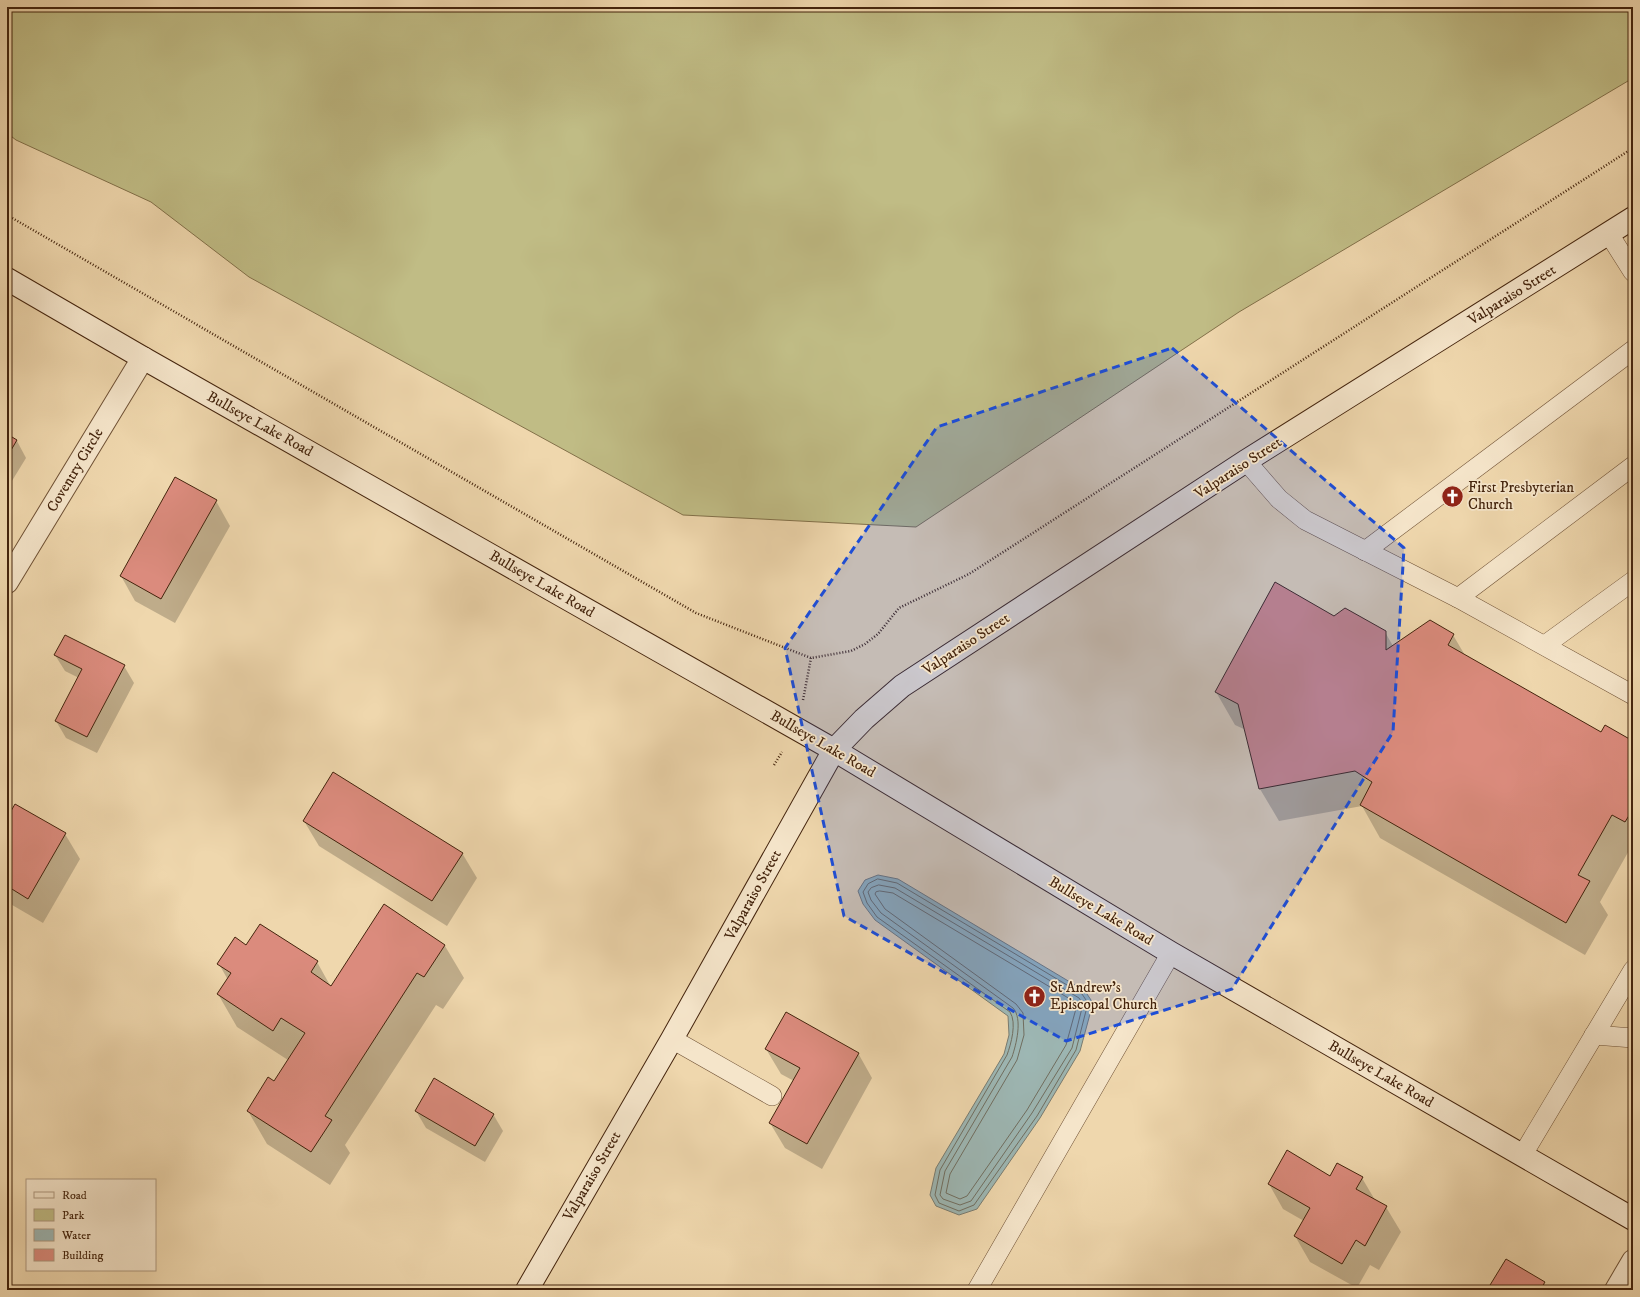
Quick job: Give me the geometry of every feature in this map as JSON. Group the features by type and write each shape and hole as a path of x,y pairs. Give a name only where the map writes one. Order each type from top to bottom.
{"street":[{"name":"Valparaiso Street","path":"527,1290 672,1039 834,750 864,719 902,686 1246,461 1633,218"},
{"name":"Bullseye Lake Road","path":"7,279 143,358 834,750 1171,953 1633,1220"},
{"name":"Coventry Circle","path":"7,582 143,358"},
{"path":"1616,1290 1633,1261"}],"lane":[{"path":"1609,234 1633,272"},
{"path":"1365,551 1633,350"},
{"path":"1246,461 1279,499 1305,520 1458,598 1633,695"},
{"path":"1458,598 1633,466"},
{"path":"1545,645 1633,581"},
{"path":"977,1290 1171,953"},
{"path":"1522,1156 1633,970"},
{"path":"1594,1035 1633,1038"},
{"path":"672,1039 772,1096"}],"path":[{"path":"7,215 696,613 811,658 851,651 866,644 878,634 899,608 969,574 1633,148"}],"highlighted area":[{"path":"1172,348 1404,548 1393,732 1232,989 1066,1041 844,916 785,648 937,427"}],"green space":[{"path":"7,7 1633,7 1633,78 1239,312 916,527 683,515 249,277 151,202 16,140 7,133"}],"water":[{"path":"878,875 898,879 1085,991 1093,1003 1080,1051 1040,1118 977,1209 959,1215 936,1206 930,1195 936,1168 1004,1054 1009,1035 1008,1016 875,920 863,904 858,891 865,880"}],"building":[{"path":"7,434 17,440 7,457"},
{"path":"175,477 217,500 161,599 120,576"},
{"path":"1275,582 1334,616 1345,608 1386,631 1386,650 1430,620 1454,634 1448,645 1601,732 1605,725 1633,741 1633,809 1625,822 1612,815 1578,875 1590,881 1566,923 1360,805 1372,782 1355,771 1259,789 1238,704 1215,692"},
{"path":"65,635 125,665 87,737 55,721 82,669 54,655"},
{"path":"333,772 463,853 432,901 303,821"},
{"path":"15,804 66,833 28,899 7,886 7,818"},
{"path":"384,904 445,945 424,977 417,973 325,1116 332,1120 311,1152 247,1111 268,1077 274,1081 305,1033 281,1018 273,1031 217,994 231,973 217,964 235,937 246,945 260,924 318,961 311,972 331,986"},
{"path":"786,1012 859,1053 807,1144 769,1123 800,1068 765,1049"},
{"path":"434,1078 494,1114 475,1146 415,1111"},
{"path":"1287,1150 1330,1176 1337,1163 1363,1177 1356,1189 1387,1206 1365,1246 1356,1240 1342,1264 1294,1236 1310,1208 1268,1184"},
{"path":"1506,1259 1545,1282 1540,1290 1487,1290"}],"place":[{"name":"First Presbyterian Church","path":"1453,496"},
{"name":"St Andrew's Episcopal Church","path":"1035,996"}]}
